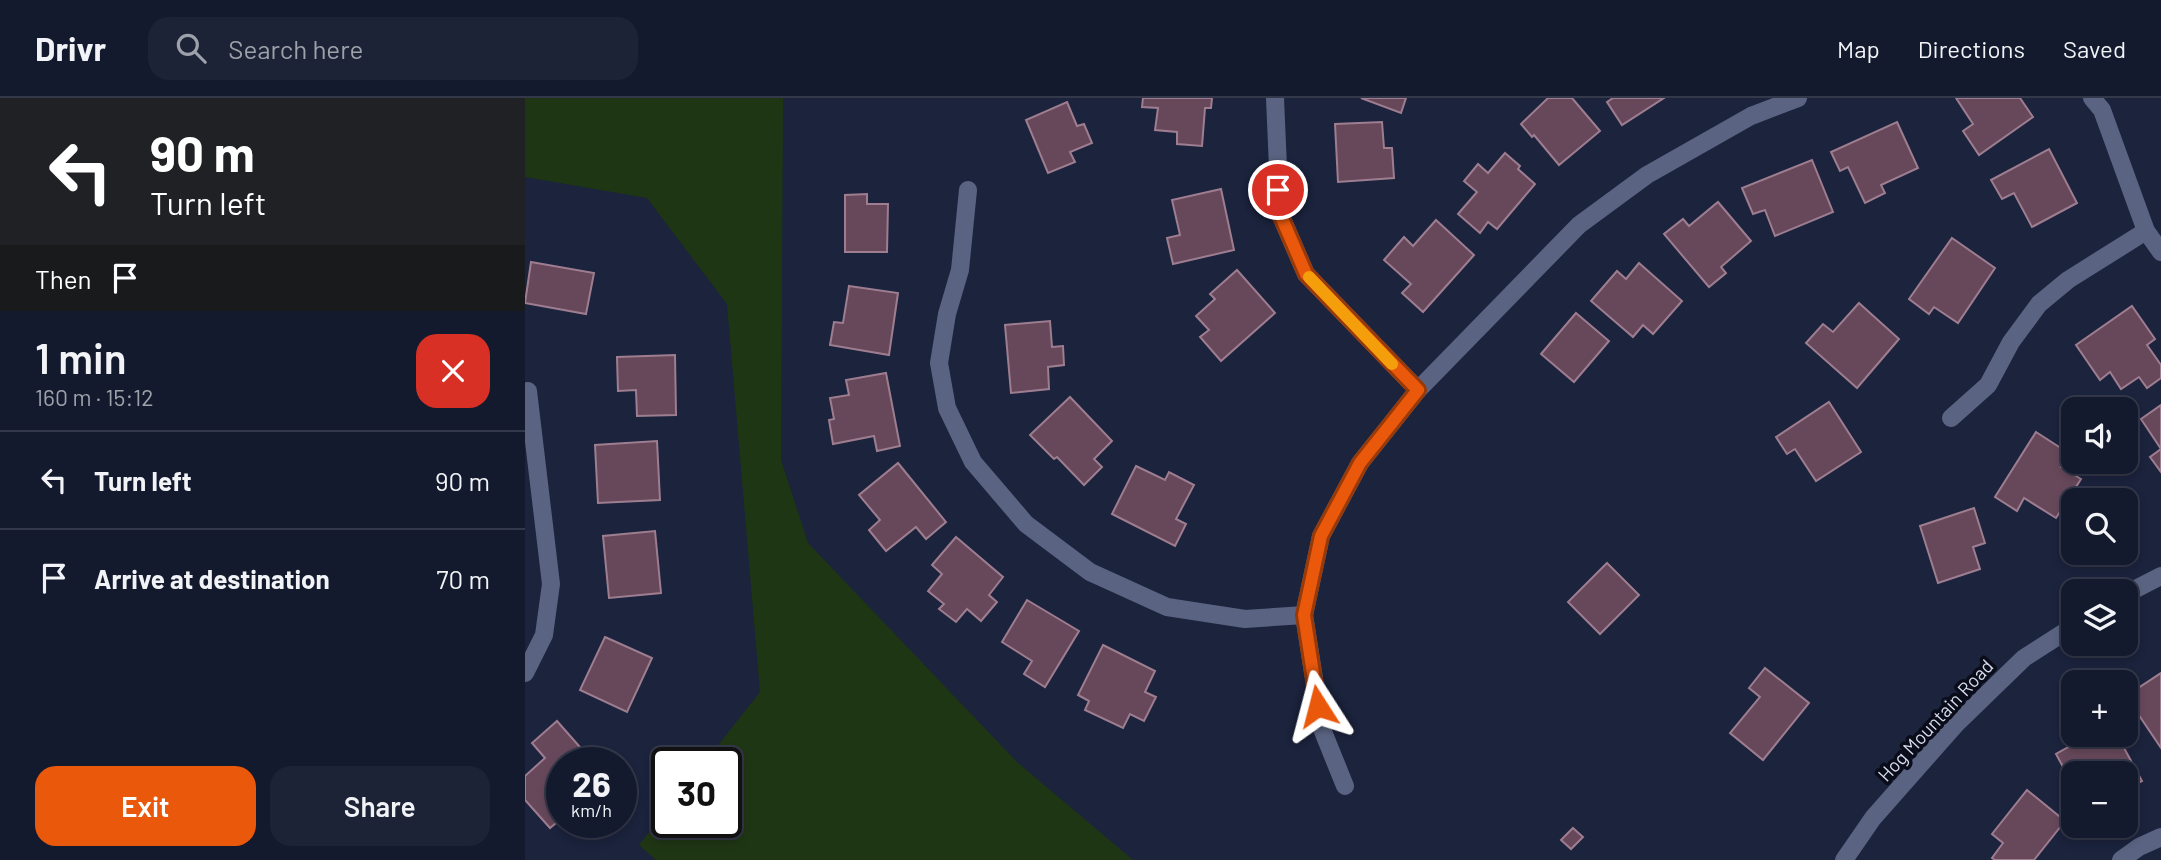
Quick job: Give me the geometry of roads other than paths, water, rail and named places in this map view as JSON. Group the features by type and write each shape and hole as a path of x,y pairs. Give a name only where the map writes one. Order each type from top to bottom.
{"street":[{"path":"1275,98 1280,214 1306,274 1418,390"},
{"path":"1345,786 1322,729 1304,615 1321,536 1360,463 1418,390 1579,225 1647,175 1751,117 1798,98"},
{"path":"2092,98 2102,110 2145,231 2161,252"},
{"path":"968,190 960,270 947,314 939,363 947,408 973,462 1026,524 1090,572 1167,607 1245,619 1304,615"},
{"path":"1951,418 1988,385 2011,342 2039,304 2068,279 2145,231"},
{"path":"525,673 544,635 551,584 528,391"},
{"path":"2138,588 2161,576"},
{"name":"Hog Mountain Road","path":"1844,860 1873,818 1956,724 2024,658 2061,634"},
{"path":"2121,860 2139,847 2161,838"}]}
